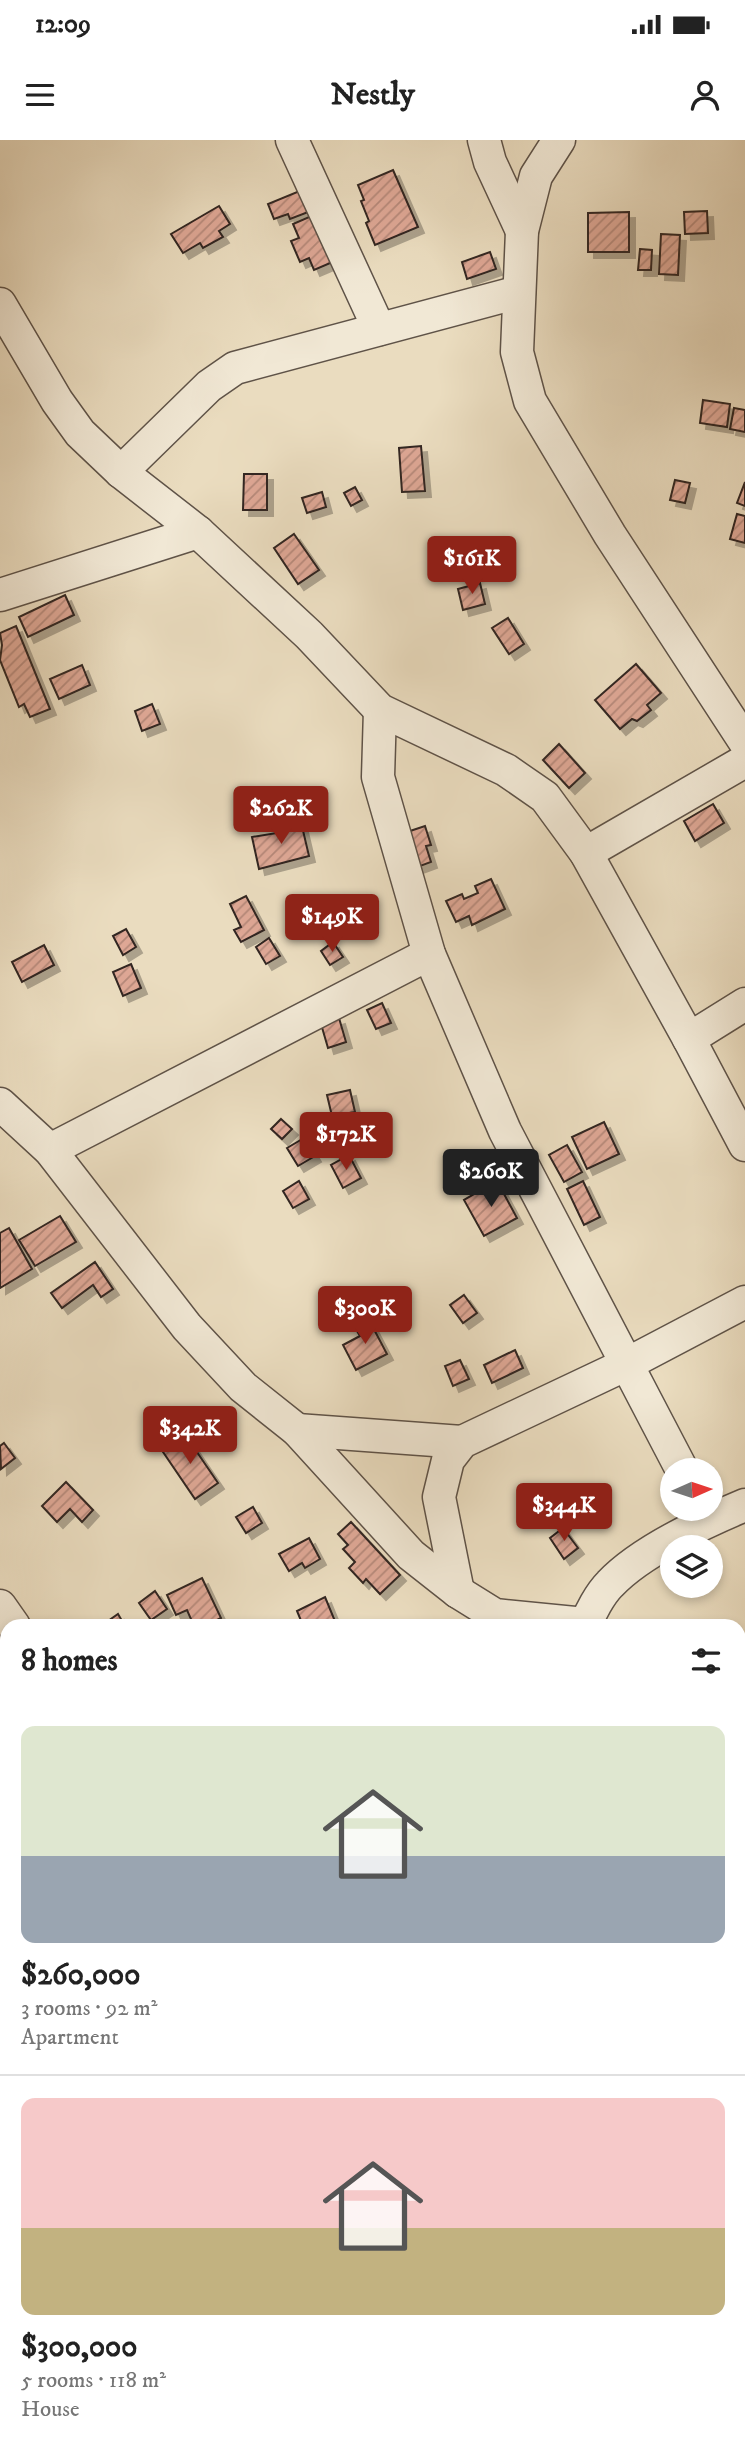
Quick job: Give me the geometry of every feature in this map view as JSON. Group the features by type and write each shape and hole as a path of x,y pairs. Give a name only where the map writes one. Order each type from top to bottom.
{"street":[{"path":"292,140 379,329"},
{"path":"484,140 490,162 522,231"},
{"path":"559,140 536,176 522,231 517,352 530,401 610,535 745,741"},
{"path":"121,471 209,386 234,368 519,292"},
{"path":"0,304 57,401 80,433 121,471 198,532 309,635 380,710 506,770 545,797 586,853 745,1145"},
{"path":"0,594 198,532"},
{"path":"380,710 378,777 429,954 505,1131 676,1458"},
{"path":"586,853 745,761"},
{"path":"50,1150 429,954"},
{"path":"689,1039 745,1004"},
{"path":"0,1104 50,1150 187,1327 243,1387 297,1430 411,1555 490,1619"},
{"path":"458,1592 439,1497 448,1460 462,1442 626,1364 745,1303"},
{"path":"297,1430 462,1442"},
{"path":"723,1510 745,1505"},
{"path":"588,1619 608,1585 632,1564 695,1521"}],"building":[{"path":"393,170 418,227 375,245 366,223 369,221 358,185"},
{"path":"302,190 311,211 290,219 288,214 274,219 268,204"},
{"path":"219,206 230,224 219,231 223,237 203,248 200,243 183,253 171,234"},
{"path":"707,211 708,233 685,234 684,212"},
{"path":"629,212 629,252 588,252 588,213"},
{"path":"316,214 335,261 314,270 309,258 300,262 291,241 299,238 293,224"},
{"path":"661,234 680,235 678,275 659,274"},
{"path":"640,249 652,250 651,270 638,270"},
{"path":"490,252 496,269 467,279 462,262"},
{"path":"703,400 730,404 727,427 700,423"},
{"path":"734,408 745,410 745,432 730,429"},
{"path":"421,446 425,491 402,492 399,448"},
{"path":"244,474 267,474 267,510 243,510"},
{"path":"675,480 690,483 685,503 670,500"},
{"path":"745,482 745,506 737,503"},
{"path":"355,487 362,500 351,506 344,493"},
{"path":"322,492 326,507 307,513 302,498"},
{"path":"737,514 745,516 745,543 730,539"},
{"path":"294,534 319,570 298,584 274,548"},
{"path":"480,583 485,604 463,610 458,589"},
{"path":"65,595 74,615 28,637 19,617"},
{"path":"508,618 524,644 509,654 492,628"},
{"path":"16,626 50,709 30,717 24,704 19,707 0,660 0,633"},
{"path":"636,664 661,693 647,705 651,710 637,721 632,719 620,729 595,700"},
{"path":"82,665 90,685 59,699 50,679"},
{"path":"152,704 160,724 142,731 135,711"},
{"path":"559,744 585,773 569,788 543,760"},
{"path":"713,804 724,823 695,841 684,821"},
{"path":"301,822 309,856 259,869 252,837 283,832 281,826"},
{"path":"425,826 431,845 426,846 431,862 412,869 407,832"},
{"path":"491,879 505,909 472,925 469,916 456,922 446,901 462,894 464,899 478,893 475,886"},
{"path":"246,896 264,930 241,942 234,930 241,927 230,904"},
{"path":"126,929 136,947 123,955 113,936"},
{"path":"269,938 280,956 266,964 256,947"},
{"path":"333,942 343,957 330,965 321,951"},
{"path":"44,945 54,965 22,982 12,962"},
{"path":"131,964 141,988 123,996 113,972"},
{"path":"382,1003 391,1023 376,1029 367,1010"},
{"path":"339,1018 346,1042 328,1048 321,1024"},
{"path":"350,1090 355,1112 332,1116 327,1095"},
{"path":"281,1119 292,1129 282,1139 271,1129"},
{"path":"604,1122 619,1154 587,1169 572,1137"},
{"path":"304,1138 315,1156 298,1166 287,1148"},
{"path":"567,1145 582,1172 564,1182 549,1155"},
{"path":"349,1155 361,1178 343,1188 331,1165"},
{"path":"299,1181 309,1199 293,1208 283,1191"},
{"path":"497,1181 517,1218 484,1236 464,1200"},
{"path":"583,1181 600,1217 584,1225 567,1189"},
{"path":"60,1216 76,1242 35,1266 19,1240"},
{"path":"9,1228 32,1269 0,1288 0,1233"},
{"path":"95,1262 113,1289 101,1297 93,1285 62,1308 51,1293"},
{"path":"464,1295 477,1313 463,1323 450,1305"},
{"path":"368,1318 387,1354 356,1370 343,1345 360,1336 354,1326"},
{"path":"515,1350 523,1368 492,1383 484,1365"},
{"path":"460,1360 469,1379 453,1386 445,1366"},
{"path":"184,1433 218,1483 195,1499 161,1449"},
{"path":"4,1443 15,1458 1,1469 0,1446"},
{"path":"66,1482 93,1510 82,1522 70,1509 57,1522 42,1506"},
{"path":"253,1507 262,1523 246,1533 236,1517"},
{"path":"351,1522 400,1575 380,1594 366,1579 363,1583 349,1568 355,1562 343,1549 348,1545 338,1534"},
{"path":"563,1528 578,1548 564,1559 550,1538"},
{"path":"309,1538 320,1559 305,1568 302,1563 289,1571 279,1554"},
{"path":"202,1578 221,1618 191,1619 187,1610 176,1615 167,1595"},
{"path":"155,1591 167,1609 150,1619 139,1603"},
{"path":"325,1597 334,1619 300,1619 297,1611"}]}
